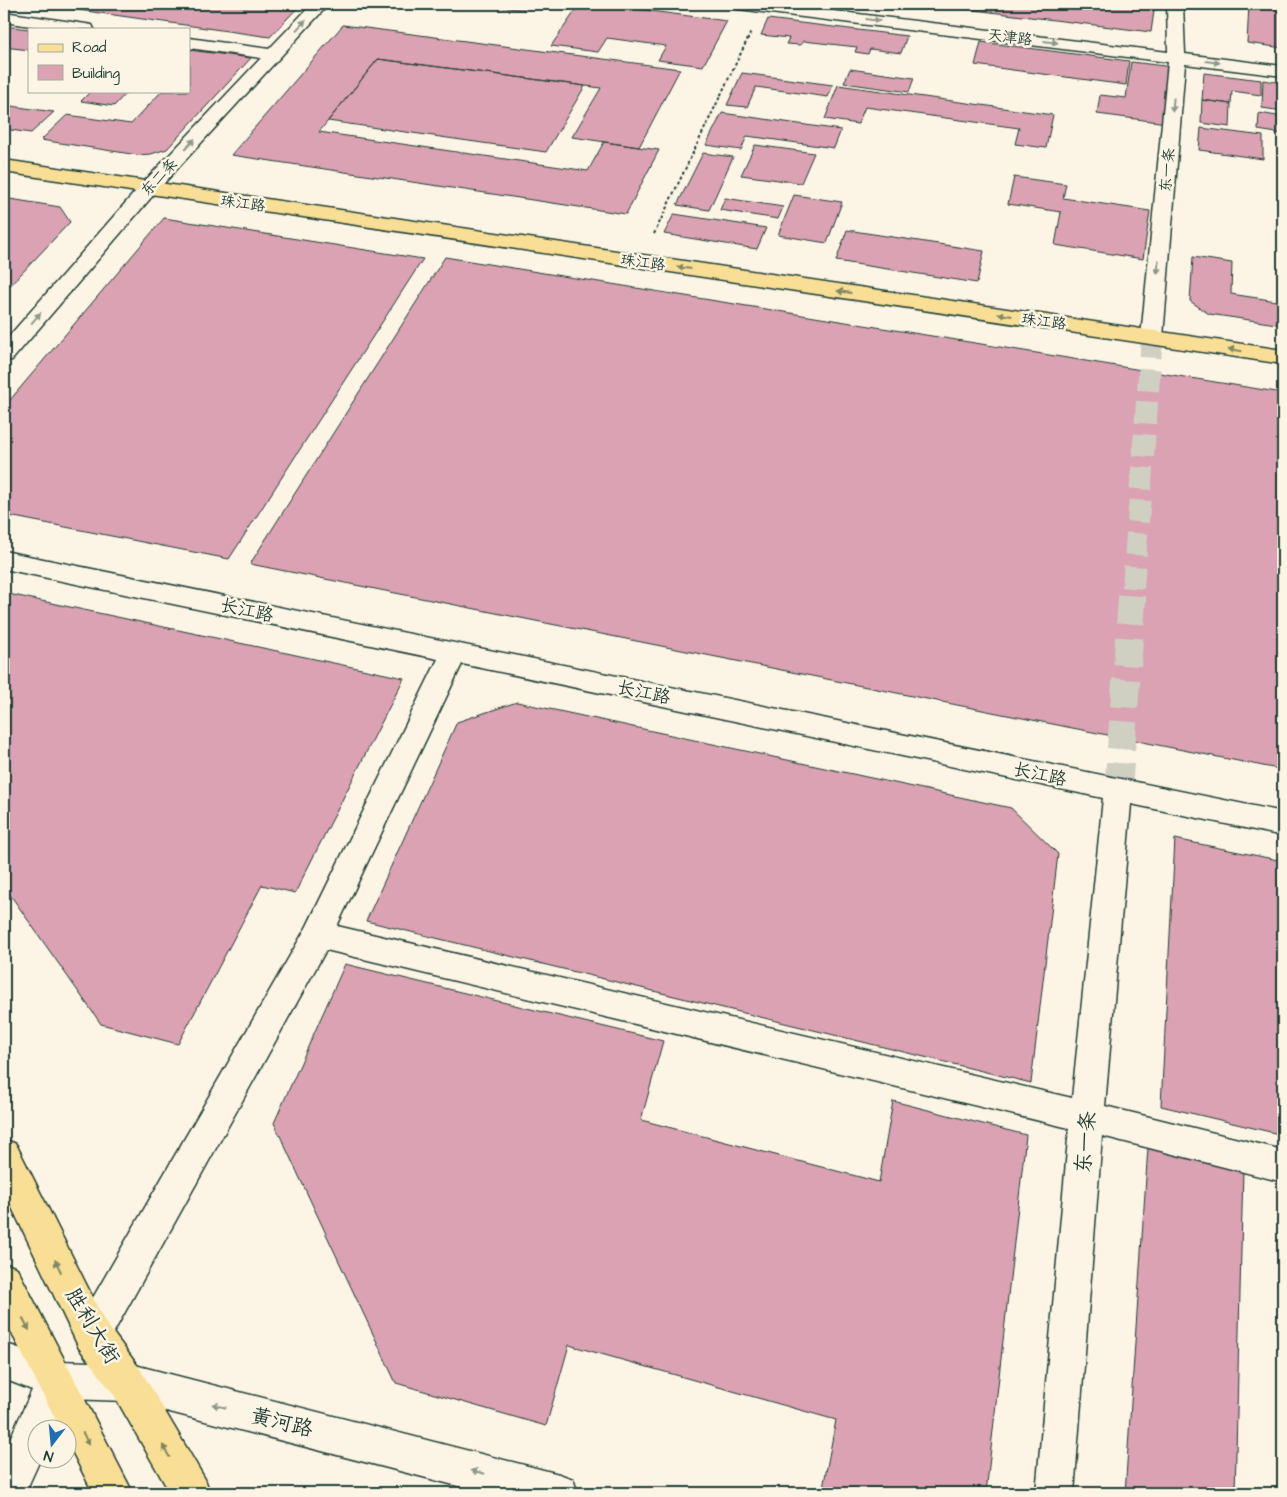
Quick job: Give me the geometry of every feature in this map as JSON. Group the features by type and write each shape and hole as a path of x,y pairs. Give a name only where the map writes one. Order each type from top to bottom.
{"main road":[{"name":"珠江路","path":"4,166 1283,357"},
{"name":"胜利大街","path":"4,1155 92,1335 127,1382 191,1493"},
{"path":"4,1281 114,1493"}],"street":[{"name":"东二条","path":"4,355 148,189 321,4"},
{"name":"天津路","path":"738,4 1283,71"},
{"name":"东一条","path":"1152,337 1177,57 1175,4"},
{"path":"4,17 79,28"},
{"path":"190,43 273,55"},
{"name":"长江路","path":"4,560 1283,824"},
{"path":"92,1335 318,935 455,652"},
{"name":"东一条","path":"1055,1493 1087,1117 1118,791"},
{"path":"318,935 1087,1117 1283,1166"},
{"name":"黄河路","path":"4,1361 56,1380 127,1382 559,1493"},
{"path":"5,1493 56,1380"}],"path":[{"path":"640,262 763,7"}],"building":[{"path":"36,4 301,4 270,37"},
{"path":"474,4 530,4 525,10"},
{"path":"580,4 597,4 727,21 703,66 658,60 666,46 607,38 598,52 551,46"},
{"path":"959,4 1155,4 1151,32 958,8"},
{"path":"1249,4 1283,4 1283,48 1247,43"},
{"path":"768,19 907,36 901,53 870,49 868,54 855,52 857,47 803,41 801,45 786,44 789,38 761,35"},
{"path":"343,25 680,69 639,147 572,137 601,88 378,59 319,132 588,171 604,142 659,150 626,214 231,155"},
{"path":"4,26 28,29 28,50 4,47"},
{"path":"981,42 1129,61 1126,85 975,65"},
{"path":"190,50 251,58 167,149 151,154 138,155 41,140 67,115 131,124 161,92 190,92"},
{"path":"378,59 585,86 546,152 328,121"},
{"path":"1131,62 1173,67 1167,123 1097,114 1100,95 1126,98"},
{"path":"850,69 914,78 909,92 844,83"},
{"path":"742,73 833,85 828,97 756,87 747,107 727,105"},
{"path":"1204,73 1261,80 1261,95 1232,91 1231,104 1202,100"},
{"path":"1263,80 1283,83 1283,111 1262,108"},
{"path":"838,85 1053,115 1046,148 1015,144 1019,128 865,107 858,124 825,119"},
{"path":"90,92 127,92 114,106 81,101"},
{"path":"1202,100 1231,104 1230,127 1201,123"},
{"path":"4,105 54,112 31,133 4,129"},
{"path":"722,113 841,130 834,148 747,136 741,150 706,145"},
{"path":"1259,113 1283,117 1283,134 1258,130"},
{"path":"1201,128 1263,136 1263,159 1199,150"},
{"path":"755,145 814,153 801,183 741,175"},
{"path":"703,153 733,157 709,210 677,205"},
{"path":"1014,177 1066,184 1063,198 1150,211 1143,259 1055,245 1061,212 1008,204"},
{"path":"794,195 842,202 827,243 778,235"},
{"path":"4,198 60,207 70,222 4,292"},
{"path":"725,198 783,207 778,219 720,210"},
{"path":"674,214 766,228 757,249 664,234"},
{"path":"164,218 423,259 229,559 4,515 4,407"},
{"path":"847,230 984,251 977,283 836,261"},
{"path":"445,257 1283,393 1283,770 250,564"},
{"path":"1193,257 1232,263 1231,294 1283,302 1283,325 1209,314 1190,301"},
{"path":"4,593 404,678 295,893 262,885 178,1044 101,1024 4,886"},
{"path":"517,702 1011,808 1058,854 1031,1083 366,921 457,722"},
{"path":"1175,839 1283,861 1283,1135 1161,1106"},
{"path":"345,964 663,1041 641,1120 879,1182 893,1101 1026,1135 986,1493 822,1493 836,1420 569,1345 546,1426 396,1383 274,1123"},
{"path":"1148,1147 1243,1170 1235,1493 1125,1493"}],"tunnel":[{"path":"1133,588 1152,337"},
{"path":"1118,791 1133,586"}]}
